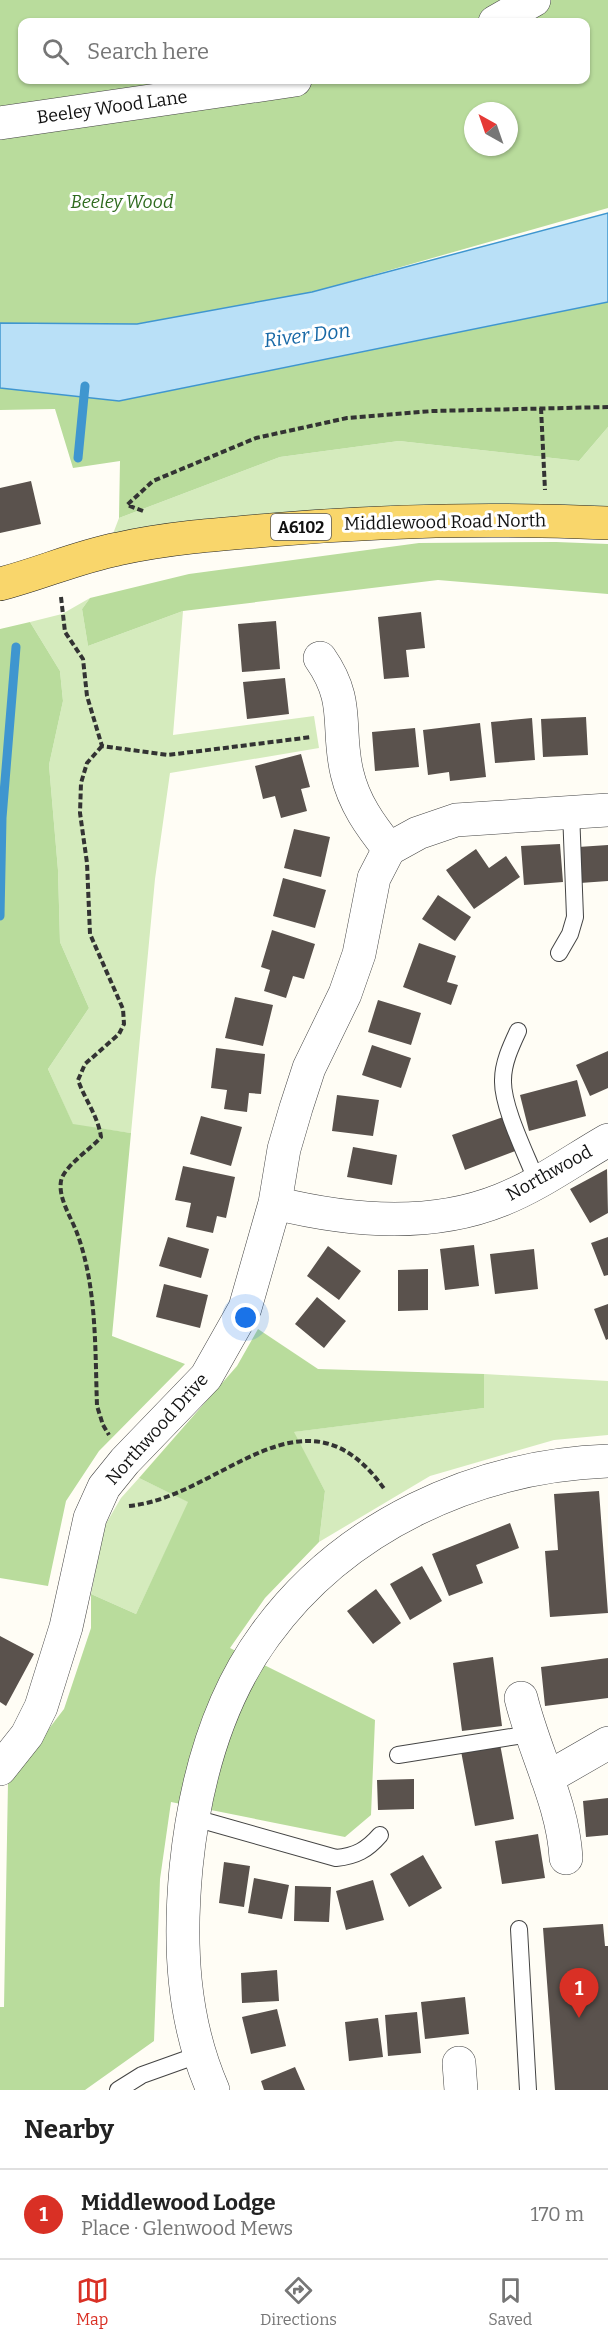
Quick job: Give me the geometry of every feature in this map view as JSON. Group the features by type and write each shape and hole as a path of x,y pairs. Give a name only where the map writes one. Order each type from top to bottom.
{"main road":[{"name":"Middlewood Road North","path":"0,584 90,555 162,541 363,522 496,518 608,523"}],"street":[{"path":"502,18 534,0"},
{"name":"Beeley Wood Lane","path":"0,123 268,84"},
{"path":"320,658 333,677 340,697 346,771 356,802 370,826 389,849 418,833 456,820 608,810"},
{"name":"Northwood Drive","path":"0,1769 27,1735 41,1707 66,1627 95,1504 104,1487 206,1377 245,1308 275,1203 284,1149 296,1108 309,1068 345,994 359,954 374,878 389,849"},
{"name":"Northwood","path":"275,1203 311,1212 367,1220 453,1213 500,1201 608,1140"},
{"path":"213,2090 198,2055 189,2019 183,1973 183,1900 191,1817 220,1719 264,1636 295,1599 333,1564 402,1515 451,1492 494,1478 581,1462 608,1461"},
{"path":"521,1698 530,1734 547,1778 565,1839 566,1858"},
{"path":"547,1778 608,1743"}],"lane":[{"path":"559,952 570,934 575,916 571,811"},
{"path":"518,1031 506,1060 502,1079 504,1095 537,1182"},
{"path":"398,1755 530,1734"},
{"path":"191,1817 336,1858 354,1856 370,1847 381,1835"},
{"path":"519,1929 528,2090"},
{"path":"118,2090 142,2075 198,2055"}],"path":[{"path":"162,541 154,515 127,505 153,482 256,438 347,418 433,411 608,406"},
{"path":"541,408 547,520"},
{"path":"56,566 64,616 64,632 83,659 87,696 102,746"},
{"path":"102,746 168,755 343,733"},
{"path":"102,746 87,763 81,783 80,813 87,863 90,934 123,1009 124,1024 119,1034 85,1064 78,1080 84,1099 99,1123 101,1137 89,1151 69,1167 62,1179 61,1193 78,1236 90,1289 98,1406 103,1425 126,1461"},
{"path":"95,1504 130,1506 154,1502 180,1492 259,1452 296,1441 333,1444 361,1460 402,1515"}],"green space":[{"name":"Beeley Wood","path":"0,0 608,0 608,208 313,292 137,324 0,323"},
{"path":"608,302 608,427 579,461 399,441 280,457 119,518 120,461 73,468 55,409 0,410 0,388 119,401"},
{"path":"608,427 608,507 383,506 111,539 119,518 280,457 399,441 579,461"},
{"path":"419,543 608,544 608,594 438,580 183,611 88,646 82,609 90,598 189,574"},
{"path":"90,598 82,609 88,646 183,611 173,735 314,716 319,748 170,773 155,879 131,1133 73,1125 48,1069 89,1008 60,942 58,870 49,765 63,701 60,671 30,622 62,614"},
{"path":"30,622 60,671 63,701 49,765 58,870 60,942 89,1008 48,1069 73,1124 131,1133 112,1336 185,1364 99,1451 66,1501 48,1586 0,1578 0,629"},
{"path":"258,1329 318,1369 484,1374 484,1408 294,1432 325,1491 319,1542 265,1598 230,1648 375,1720 371,1815 345,1837 171,1802 160,1879 154,2041 85,2090 0,2090 0,2007 4,2007 8,1782 64,1709 91,1628 91,1594 136,1614 188,1502 139,1478 237,1366"},
{"path":"484,1374 608,1381 608,1435 554,1440 430,1476 319,1542 325,1491 293,1432 484,1408"},
{"path":"139,1478 189,1502 136,1614 91,1594 104,1527 121,1498"}],"water":[{"name":"River Don","path":"608,213 608,302 119,401 0,388 0,323 137,324 312,292"}],"building":[{"path":"31,481 41,524 0,533 0,488"},
{"path":"421,612 425,648 406,650 409,677 384,679 378,617"},
{"path":"276,621 280,669 242,672 238,624"},
{"path":"285,678 289,714 247,719 243,682"},
{"path":"586,717 588,755 543,757 541,719"},
{"path":"532,718 535,760 495,763 491,722"},
{"path":"480,723 486,777 450,781 449,772 428,775 423,730"},
{"path":"415,728 419,767 375,771 372,732"},
{"path":"301,754 310,787 301,789 307,811 281,818 275,796 263,799 255,766"},
{"path":"294,829 330,837 321,877 284,868"},
{"path":"560,844 563,882 524,885 521,846"},
{"path":"608,845 608,881 580,883 578,847"},
{"path":"476,849 489,868 506,856 520,877 474,909 446,870"},
{"path":"283,878 326,890 315,928 273,916"},
{"path":"438,895 471,917 455,941 422,919"},
{"path":"272,930 315,944 304,979 293,976 286,998 264,991 270,970 261,967"},
{"path":"419,943 456,956 447,982 458,985 451,1005 403,987"},
{"path":"235,997 273,1005 263,1046 225,1038"},
{"path":"378,1000 421,1013 411,1045 368,1032"},
{"path":"372,1045 411,1058 401,1088 362,1075"},
{"path":"216,1048 265,1054 261,1094 249,1093 247,1112 224,1109 227,1090 211,1088"},
{"path":"608,1051 608,1088 590,1096 576,1065"},
{"path":"577,1080 586,1116 529,1131 520,1095"},
{"path":"337,1095 379,1100 373,1136 332,1131"},
{"path":"201,1116 242,1127 231,1166 190,1154"},
{"path":"506,1116 518,1150 465,1170 452,1135"},
{"path":"353,1147 397,1155 392,1185 347,1177"},
{"path":"183,1166 235,1177 226,1218 217,1216 213,1233 186,1227 191,1203 175,1200"},
{"path":"607,1169 608,1213 590,1223 570,1189"},
{"path":"168,1237 209,1249 201,1278 159,1266"},
{"path":"608,1237 608,1275 604,1276 591,1243"},
{"path":"474,1245 479,1286 445,1290 440,1249"},
{"path":"328,1246 361,1271 339,1300 307,1276"},
{"path":"534,1249 538,1289 495,1294 490,1254"},
{"path":"428,1269 428,1310 398,1311 398,1270"},
{"path":"164,1284 208,1295 200,1328 156,1317"},
{"path":"317,1297 346,1321 324,1348 295,1324"},
{"path":"608,1304 608,1339 606,1340 594,1309"},
{"path":"599,1491 608,1613 550,1617 545,1551 558,1550 554,1494"},
{"path":"510,1523 519,1548 476,1565 483,1583 449,1596 432,1554"},
{"path":"422,1566 442,1601 410,1620 390,1584"},
{"path":"376,1589 401,1623 373,1644 347,1611"},
{"path":"0,1636 34,1654 6,1706 0,1702"},
{"path":"493,1657 502,1726 462,1731 453,1663"},
{"path":"608,1658 608,1698 545,1706 541,1667"},
{"path":"500,1744 514,1819 475,1826 461,1751"},
{"path":"414,1779 414,1809 378,1810 377,1780"},
{"path":"608,1798 608,1835 586,1837 583,1801"},
{"path":"538,1834 545,1878 502,1884 495,1841"},
{"path":"423,1855 442,1888 409,1907 390,1874"},
{"path":"224,1862 250,1866 244,1907 219,1903"},
{"path":"254,1878 289,1885 282,1919 248,1913"},
{"path":"373,1880 384,1920 346,1930 336,1891"},
{"path":"295,1886 331,1887 329,1922 294,1921"},
{"path":"603,1924 605,1946 608,1946 608,2090 555,2090 543,1928"},
{"path":"277,1970 279,2001 242,2003 241,1973"},
{"path":"465,1997 469,2034 425,2039 421,2002"},
{"path":"277,2009 286,2046 251,2054 242,2017"},
{"path":"417,2012 421,2053 388,2056 385,2015"},
{"path":"378,2018 383,2057 349,2061 345,2022"},
{"path":"295,2067 305,2090 264,2090 261,2081"}],"waterway":[{"path":"78,458 85,386"},
{"path":"0,916 2,818 16,647"}],"place":[{"name":"Middlewood Lodge","path":"579,2018"}]}
